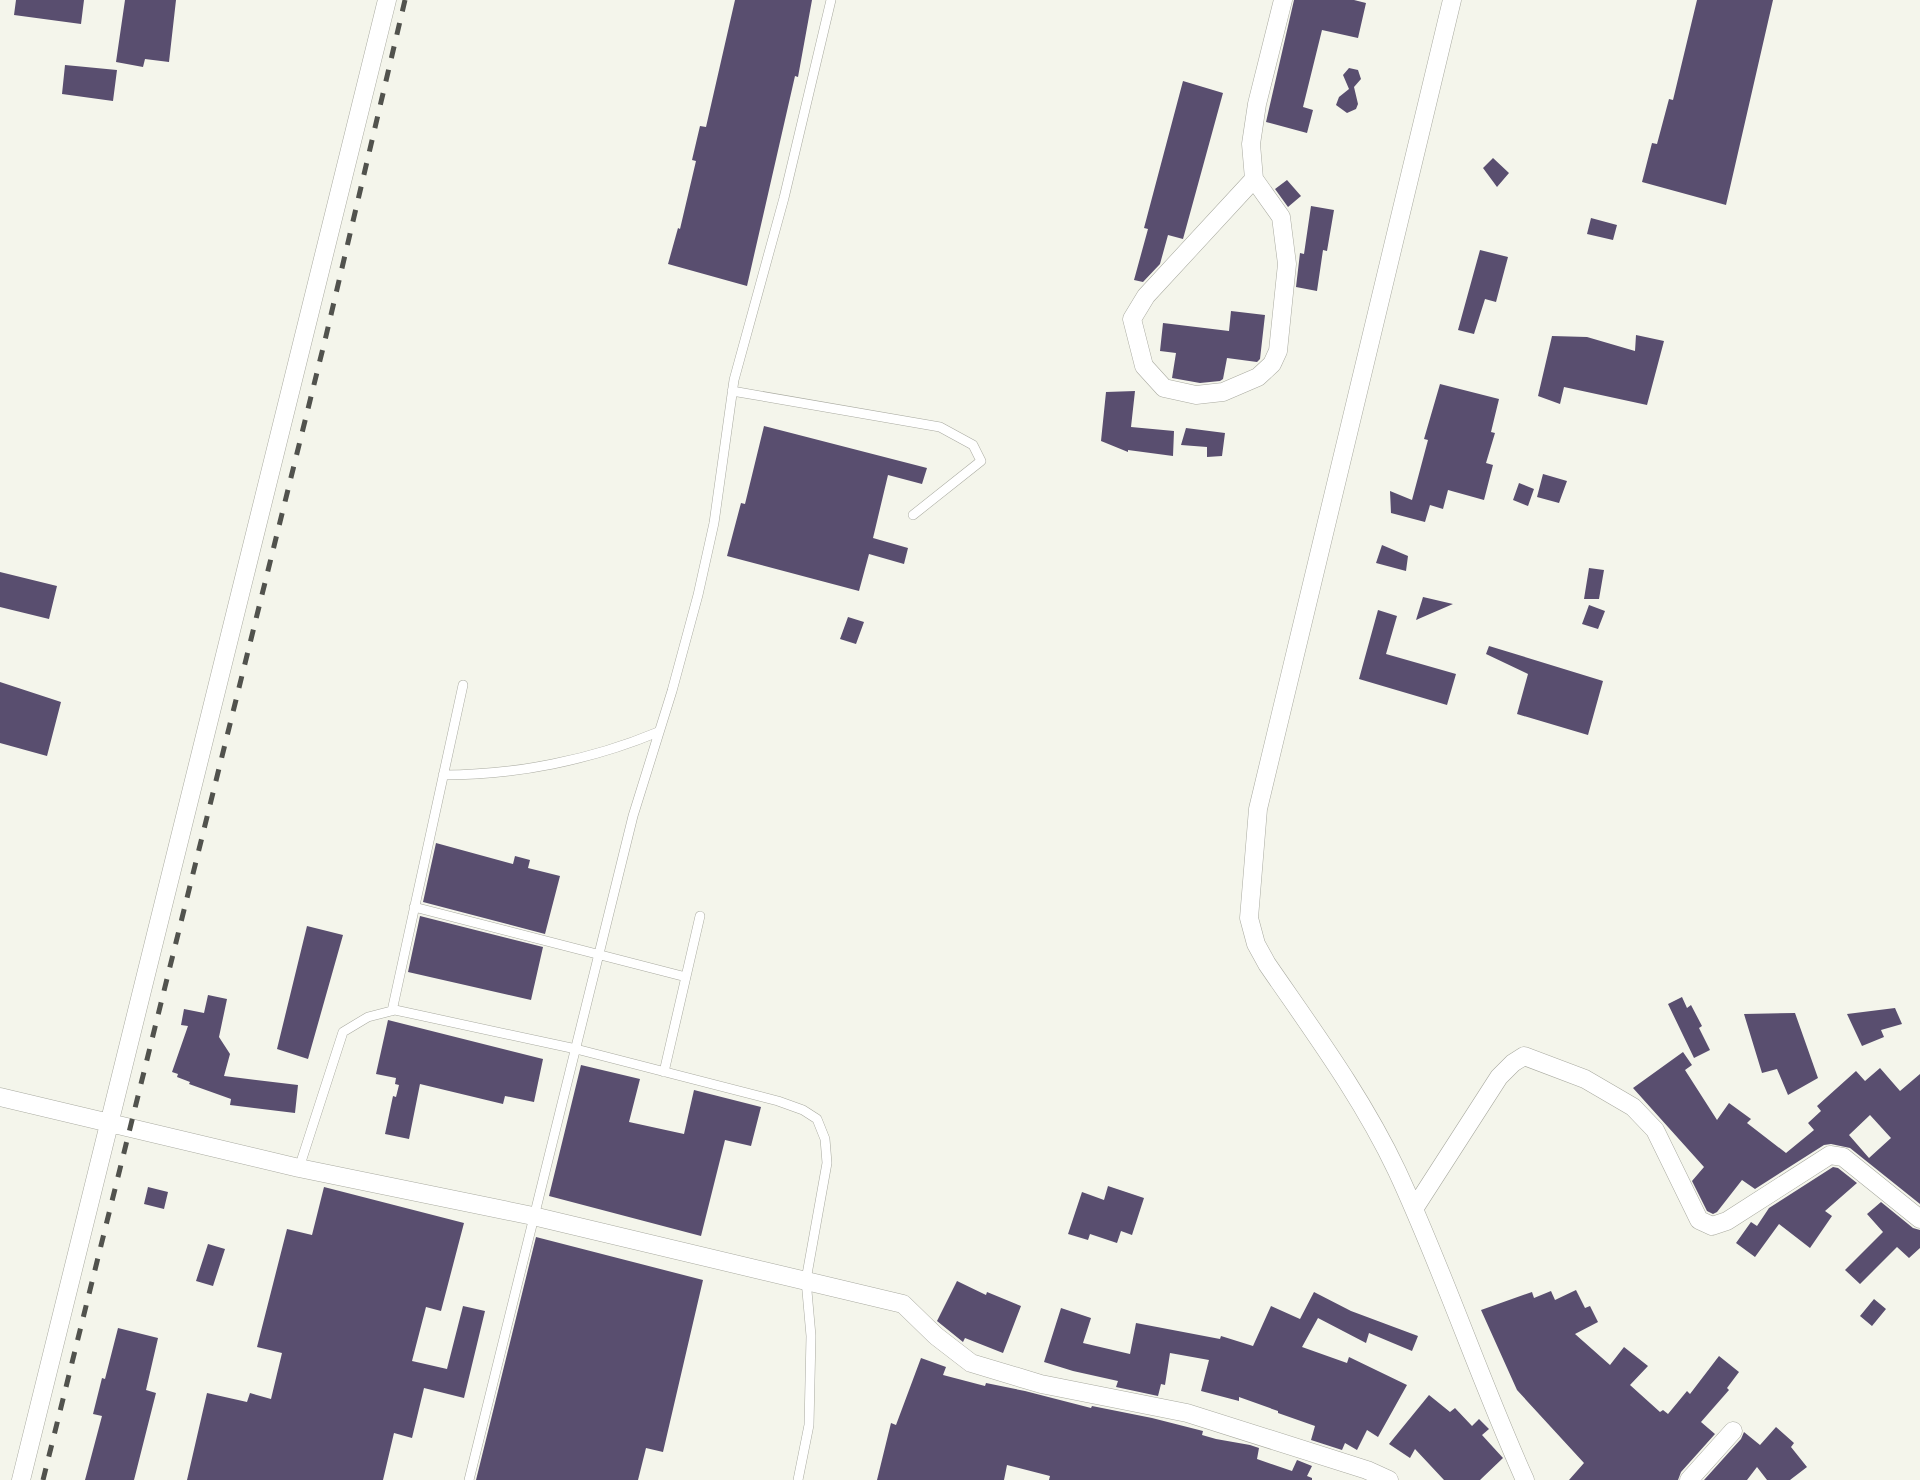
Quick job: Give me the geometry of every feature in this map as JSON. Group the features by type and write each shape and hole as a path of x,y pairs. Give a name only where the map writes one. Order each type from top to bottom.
{"street":[{"path":"21,1480 387,0"},
{"path":"1254,179 1146,296 1132,319 1144,366 1164,388 1196,395 1223,392 1258,377 1272,364 1278,351 1287,264 1283,231 1281,217 1254,179 1251,144 1257,104 1283,0"},
{"path":"1452,0 1258,808 1249,918 1256,944 1352,1087 1396,1169 1442,1273 1525,1480"},
{"path":"1414,1209 1499,1077 1524,1056 1585,1079 1633,1107 1655,1130 1699,1220 1713,1226 1727,1221 1830,1155 1843,1157 1920,1219"},
{"path":"0,1097 299,1168 533,1216 903,1304 936,1336 971,1363 1041,1384 1187,1413 1367,1470 1389,1480"},
{"path":"1689,1480 1732,1431"}],"lane":[{"path":"469,1480 633,816 671,691 714,523 733,391 784,198 831,0"},
{"path":"733,391 940,427 973,445 981,461 913,515"},
{"path":"392,1011 463,685"},
{"path":"443,775 533,768 607,751 658,732"},
{"path":"414,907 685,977"},
{"path":"664,1072 700,916"},
{"path":"299,1168 343,1032 368,1017 392,1011 576,1049 778,1101 817,1118 825,1139 827,1163 806,1280 811,1336 808,1425 798,1480"}],"building":[{"path":"16,0 84,0 81,24 14,15"},
{"path":"125,0 176,0 169,62 145,59 143,67 116,62"},
{"path":"735,0 812,0 798,77 795,76 747,286 668,264 678,228 680,229 696,161 692,160 700,126 706,127"},
{"path":"1294,0 1354,0 1366,3 1358,38 1322,30 1303,107 1313,110 1307,133 1266,122"},
{"path":"1697,0 1773,0 1726,205 1642,182 1652,143 1657,144 1669,99 1673,100"},
{"path":"65,65 117,70 113,101 62,94"},
{"path":"1349,68 1358,70 1361,79 1354,87 1358,104 1356,109 1347,113 1336,105 1339,97 1349,89 1343,75"},
{"path":"1183,81 1223,93 1183,239 1168,235 1160,264 1143,282 1134,280 1148,229 1144,228"},
{"path":"1493,158 1509,173 1497,187 1483,168"},
{"path":"1287,180 1301,196 1288,207 1275,189"},
{"path":"1311,206 1334,210 1327,251 1323,250 1317,291 1296,287 1300,253 1304,254"},
{"path":"1591,218 1617,225 1613,240 1587,234"},
{"path":"1480,250 1508,257 1496,302 1485,299 1474,334 1458,330"},
{"path":"1231,311 1265,315 1260,359 1257,362 1227,358 1223,379 1220,381 1200,383 1172,378 1176,353 1160,351 1163,323 1229,331"},
{"path":"1636,335 1664,341 1647,405 1564,387 1560,404 1538,396 1552,336 1587,337 1635,351"},
{"path":"1440,384 1499,399 1491,432 1495,433 1486,463 1493,465 1484,500 1448,490 1443,509 1430,505 1425,522 1391,513 1390,491 1412,500 1428,440 1424,439"},
{"path":"1135,391 1131,427 1174,431 1173,456 1128,452 1101,441 1106,392"},
{"path":"764,426 927,468 922,484 888,475 873,538 908,548 904,564 869,554 859,591 727,556 741,503 745,504"},
{"path":"1186,428 1225,433 1222,456 1207,457 1207,447 1181,445"},
{"path":"1543,474 1567,481 1559,503 1537,497"},
{"path":"1519,483 1534,489 1528,506 1513,500"},
{"path":"1382,545 1408,556 1406,571 1376,563"},
{"path":"1589,568 1604,570 1599,599 1584,599"},
{"path":"0,572 57,586 49,619 0,607"},
{"path":"1423,597 1453,604 1416,620"},
{"path":"1589,605 1605,611 1598,629 1582,624"},
{"path":"1378,610 1397,616 1386,654 1456,674 1447,705 1359,679"},
{"path":"848,617 864,622 856,644 840,639"},
{"path":"1489,646 1603,681 1588,735 1517,714 1528,674 1486,654"},
{"path":"0,682 61,702 47,756 0,743"},
{"path":"436,843 513,864 515,856 530,860 528,868 560,876 545,934 423,902"},
{"path":"420,916 543,947 531,1000 408,972"},
{"path":"307,926 343,935 308,1059 277,1049"},
{"path":"208,995 227,999 219,1037 230,1054 224,1076 298,1085 295,1113 230,1105 231,1099 189,1084 190,1082 172,1072 188,1026 181,1025 184,1009 204,1013"},
{"path":"1682,997 1687,1008 1691,1005 1710,1050 1694,1058 1668,1004"},
{"path":"1895,1008 1902,1024 1881,1030 1884,1037 1862,1046 1847,1014"},
{"path":"1795,1013 1818,1078 1788,1095 1777,1069 1762,1073 1744,1014"},
{"path":"388,1020 543,1059 534,1102 505,1096 503,1104 420,1084 409,1139 385,1134 393,1096 396,1097 399,1085 395,1084 396,1078 376,1074"},
{"path":"1683,1052 1692,1065 1685,1070 1717,1120 1729,1103 1751,1119 1747,1123 1786,1153 1814,1130 1808,1123 1821,1111 1817,1106 1856,1071 1865,1081 1880,1068 1900,1091 1920,1074 1920,1204 1850,1148 1831,1144 1824,1145 1755,1189 1742,1180 1713,1214 1707,1211 1692,1181 1704,1167 1633,1088","holes":["1870,1115 1891,1138 1869,1158 1849,1135"]},
{"path":"581,1065 640,1079 629,1122 684,1134 694,1090 761,1107 751,1146 725,1140 701,1236 549,1196"},
{"path":"1833,1167 1857,1183 1825,1211 1832,1216 1810,1248 1779,1224 1755,1257 1736,1243 1751,1222 1757,1226 1769,1208"},
{"path":"1108,1186 1144,1198 1132,1235 1121,1231 1117,1243 1090,1234 1088,1240 1068,1234 1082,1192 1104,1200"},
{"path":"148,1187 168,1192 164,1209 144,1204"},
{"path":"324,1187 464,1223 441,1311 426,1307 412,1361 447,1369 463,1306 485,1311 464,1398 424,1388 412,1438 394,1433 383,1480 187,1480 207,1393 247,1402 250,1393 271,1399 282,1353 257,1347 287,1229 312,1235"},
{"path":"1881,1202 1913,1228 1920,1230 1920,1248 1909,1258 1897,1247 1860,1284 1845,1270 1883,1232 1867,1214"},
{"path":"536,1237 703,1280 663,1452 646,1448 638,1480 476,1480"},
{"path":"208,1244 225,1249 213,1286 196,1281"},
{"path":"957,1281 986,1295 987,1292 1021,1306 1003,1353 965,1338 963,1342 937,1321"},
{"path":"1576,1290 1585,1308 1590,1306 1598,1322 1575,1334 1610,1365 1624,1347 1648,1366 1630,1385 1660,1412 1663,1410 1668,1414 1687,1391 1690,1394 1719,1356 1739,1372 1727,1388 1729,1390 1701,1422 1715,1434 1681,1472 1678,1480 1569,1480 1584,1463 1517,1390 1481,1310 1532,1292 1534,1298 1551,1291 1555,1300"},
{"path":"1314,1292 1351,1311 1418,1336 1412,1351 1369,1333 1366,1343 1318,1318 1302,1347 1347,1363 1349,1357 1407,1385 1378,1437 1367,1430 1357,1450 1345,1443 1342,1450 1311,1440 1315,1426 1278,1411 1239,1397 1239,1401 1201,1391 1209,1360 1170,1353 1165,1385 1161,1384 1158,1396 1116,1387 1118,1381 1044,1362 1061,1308 1091,1318 1083,1343 1130,1354 1136,1323 1220,1339 1221,1336 1253,1346 1271,1306 1300,1319"},
{"path":"1874,1299 1886,1309 1872,1326 1860,1316"},
{"path":"118,1328 158,1338 146,1390 156,1393 134,1480 85,1480 102,1416 93,1414"},
{"path":"921,1358 946,1367 943,1375 985,1386 986,1383 1025,1391 1091,1408 1092,1406 1152,1418 1203,1431 1202,1435 1216,1439 1250,1445 1259,1448 1257,1459 1292,1471 1297,1460 1312,1466 1307,1476 1312,1480 1049,1480 1050,1476 1007,1465 1004,1480 877,1480 891,1423 896,1425"},
{"path":"1429,1395 1450,1412 1455,1408 1472,1426 1479,1419 1489,1429 1482,1435 1503,1458 1480,1480 1444,1480 1415,1449 1410,1458 1389,1444"},
{"path":"1776,1427 1794,1443 1791,1447 1807,1467 1790,1480 1767,1480 1757,1467 1747,1480 1704,1480 1741,1439 1744,1432 1760,1445"}],"railway":[{"path":"43,1480 326,336 405,0"}]}
